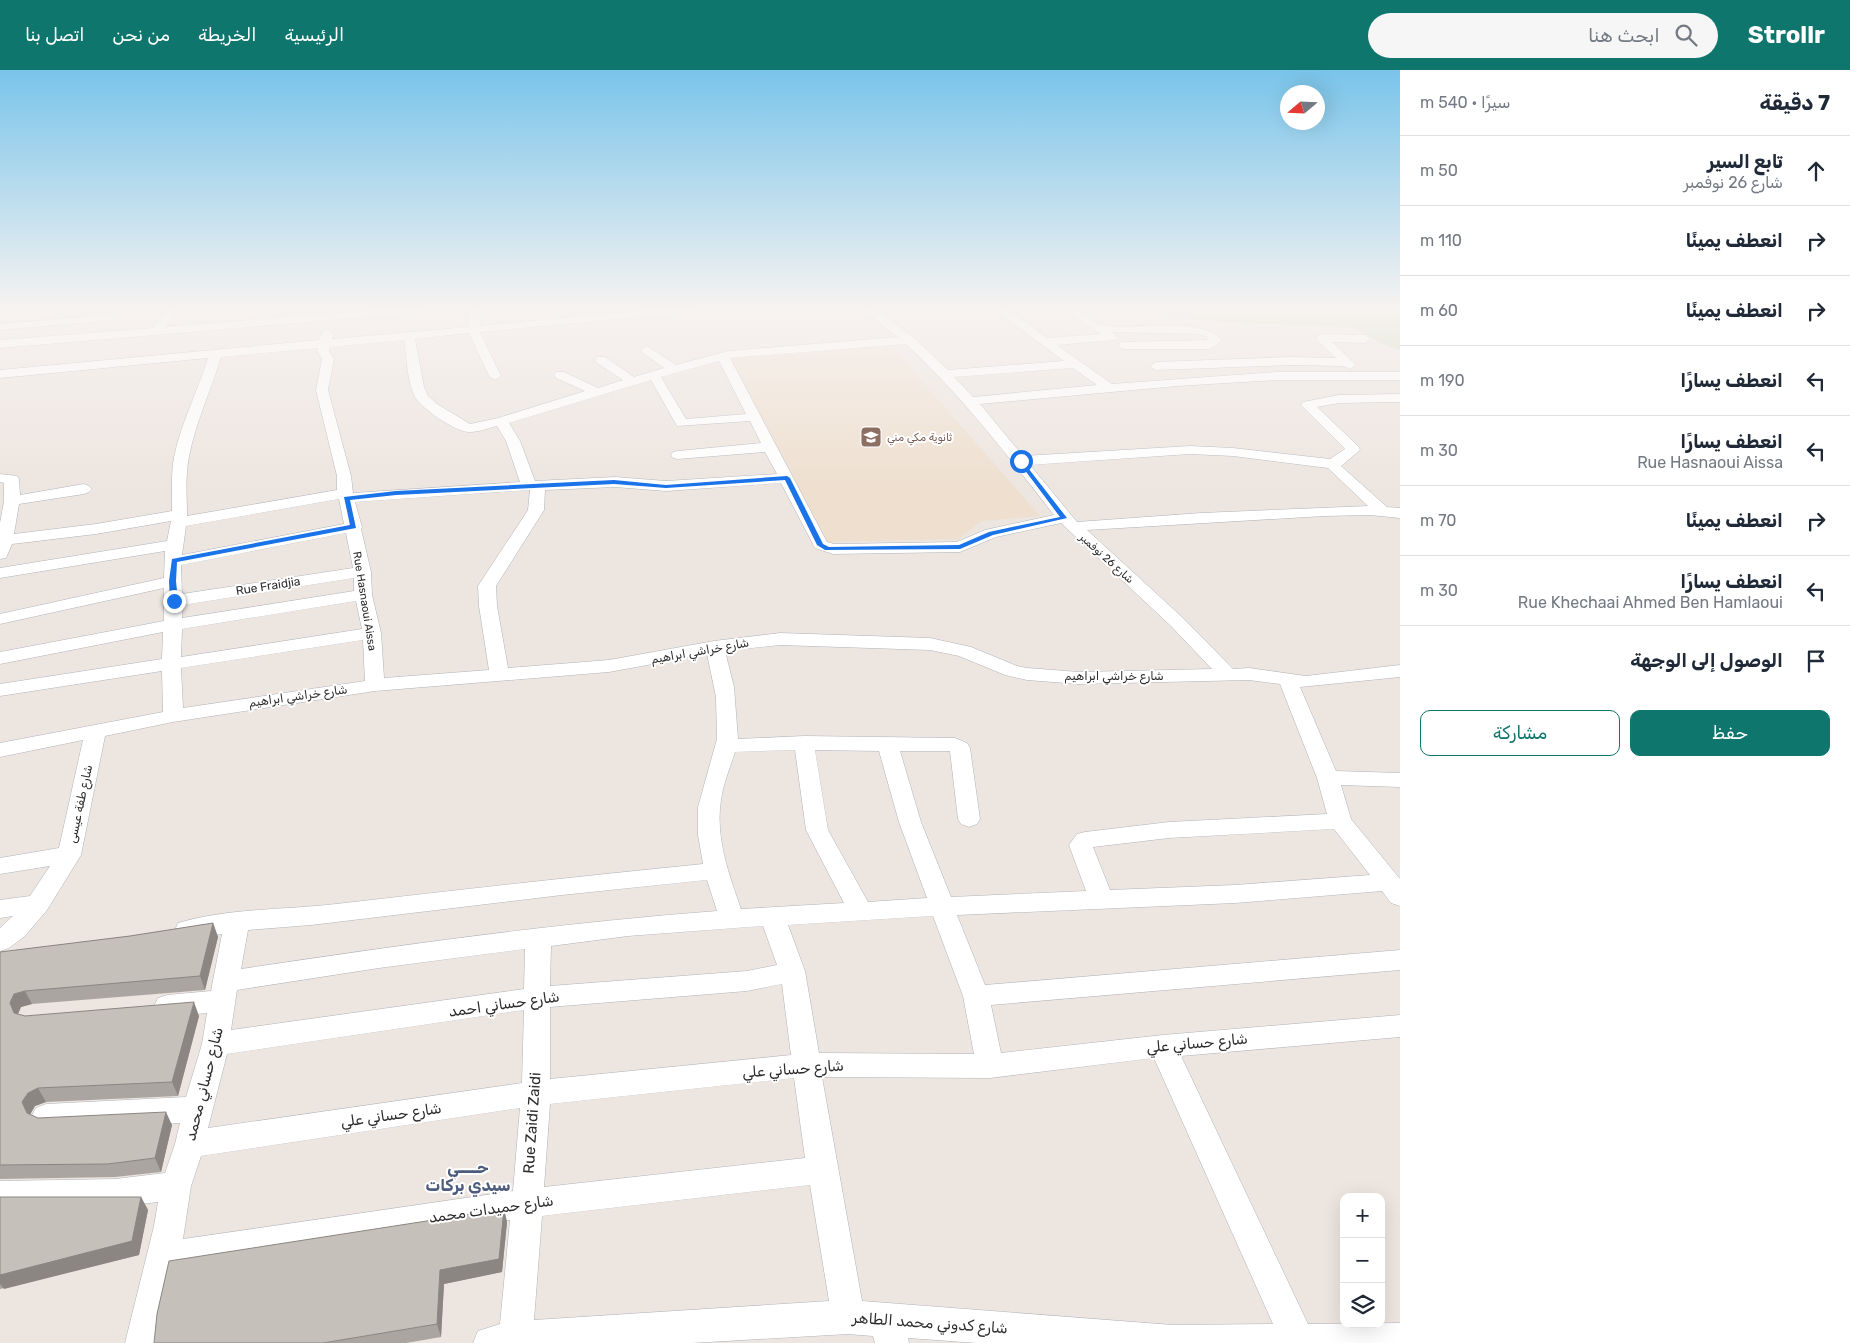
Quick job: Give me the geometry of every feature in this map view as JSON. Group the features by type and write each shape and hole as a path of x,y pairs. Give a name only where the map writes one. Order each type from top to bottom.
{"street":[{"path":"0,374 61,368"},
{"path":"173,716 171,665 174,601 172,581 179,518 181,459 188,431 206,389 210,368"},
{"name":"Rue Hasnaoui Aissa","path":"326,368 322,390 344,476 345,496 354,527 357,556 362,572 363,595 372,633 375,685"},
{"path":"415,368 422,397 432,407 463,427 470,428 501,421 674,369"},
{"path":"491,368 495,376"},
{"path":"613,368 632,381"},
{"path":"730,368 821,545 828,549 960,547 991,533 1069,522 1382,511 1400,513"},
{"name":"شارع 26 نوفمبر","path":"939,368 970,401 1021,461 1069,522 1177,622 1227,674"},
{"path":"945,374 1018,368"},
{"path":"1082,368 1110,389"},
{"path":"1158,368 1177,382"},
{"path":"1353,368 1363,376"},
{"path":"560,375 597,392"},
{"path":"654,375 682,423 755,417"},
{"path":"970,401 1177,382 1277,376 1400,376"},
{"path":"1021,461 1190,450 1233,452 1333,464 1351,453 1352,447 1308,405 1339,399 1400,398"},
{"path":"499,674 487,586 536,510 534,487 501,421"},
{"path":"678,455 770,447"},
{"path":"1333,464 1361,494 1382,511"},
{"path":"0,478 12,480 12,501 2,547 96,529 345,496 614,482 666,486 787,478"},
{"path":"12,501 84,489"},
{"path":"0,573 174,553 354,527"},
{"name":"Rue Fraidjia","path":"174,601 362,572"},
{"path":"0,619 172,581"},
{"path":"0,658 172,625 363,595"},
{"path":"0,690 372,633"},
{"name":"شارع خراشي ابراهيم","path":"0,750 173,716 375,685 609,666 714,647 780,639 907,642 944,646 964,651 998,667 1027,674 1079,678 1249,674 1288,681 1317,682 1400,671"},
{"path":"714,647 725,682 728,708 727,746 713,787 709,808 710,830 716,871 732,919"},
{"path":"1288,681 1328,778 1340,821 1395,890"},
{"name":"شارع طفة عيسى","path":"6,949 16,929 38,904 69,856 95,732"},
{"path":"727,746 804,743 959,746 969,819"},
{"path":"804,743 817,830 862,912"},
{"path":"888,744 910,822 976,996 990,1066"},
{"path":"1328,778 1400,780"},
{"path":"1101,899 1080,845 1085,840 1169,830 1340,821"},
{"path":"0,866 69,856"},
{"path":"162,934 237,922 311,916 562,886 716,871"},
{"path":"146,1008 379,958 572,933 732,919 942,907 1101,899 1395,890"},
{"path":"0,909 38,904"},
{"path":"772,917 792,972 808,1065 810,1097 848,1318"},
{"name":"شارع حساني محمد","path":"142,1343 170,1226 176,1186 190,1144 197,1109 216,1044 237,922"},
{"name":"Rue Zaidi Zaidi","path":"503,1341 527,1203 536,1093 538,938"},
{"path":"976,996 1400,960"},
{"name":"شارع حساني احمد","path":"216,1044 537,998 747,981 792,972"},
{"name":"شارع حساني علي","path":"190,1144 536,1093 808,1065 990,1066 1164,1046 1400,1026"},
{"path":"1164,1046 1277,1341"},
{"path":"46,1117 197,1109"},
{"name":"شارع حميدات محمد","path":"161,1258 527,1203 762,1175 823,1170"},
{"path":"0,1195 116,1193 176,1186"},
{"name":"شارع كدوني محمد الطاهر","path":"503,1341 665,1336 796,1319 848,1318 890,1332 1172,1342 1400,1340"}],"shaded area":[{"name":"ثانوية مكي مني","path":"735,368 911,368 1040,516 981,521 959,539 825,542"}],"building":[{"path":"213,923 200,976 25,991 14,994 10,1003 14,1013 25,1016 194,1002 172,1082 38,1088 28,1093 22,1102 27,1113 38,1118 166,1112 155,1158 108,1164 0,1165 0,952 130,936"},
{"path":"0,1197 141,1197 132,1241 0,1275"},
{"path":"504,1209 499,1259 440,1270 437,1324 323,1343 154,1343 157,1314 169,1261"}],"place":[{"name":"ثانوية مكي مني","path":"871,437"}],"district":[{"name":"حــــي سيدي بركات","path":"468,1176"}],"route":[{"path":"174,601 172,581 174,560 354,527 346,498 396,493 614,482 666,486 693,485 787,478 821,545 828,549 960,547 991,533 1064,518 1021,461"}]}
